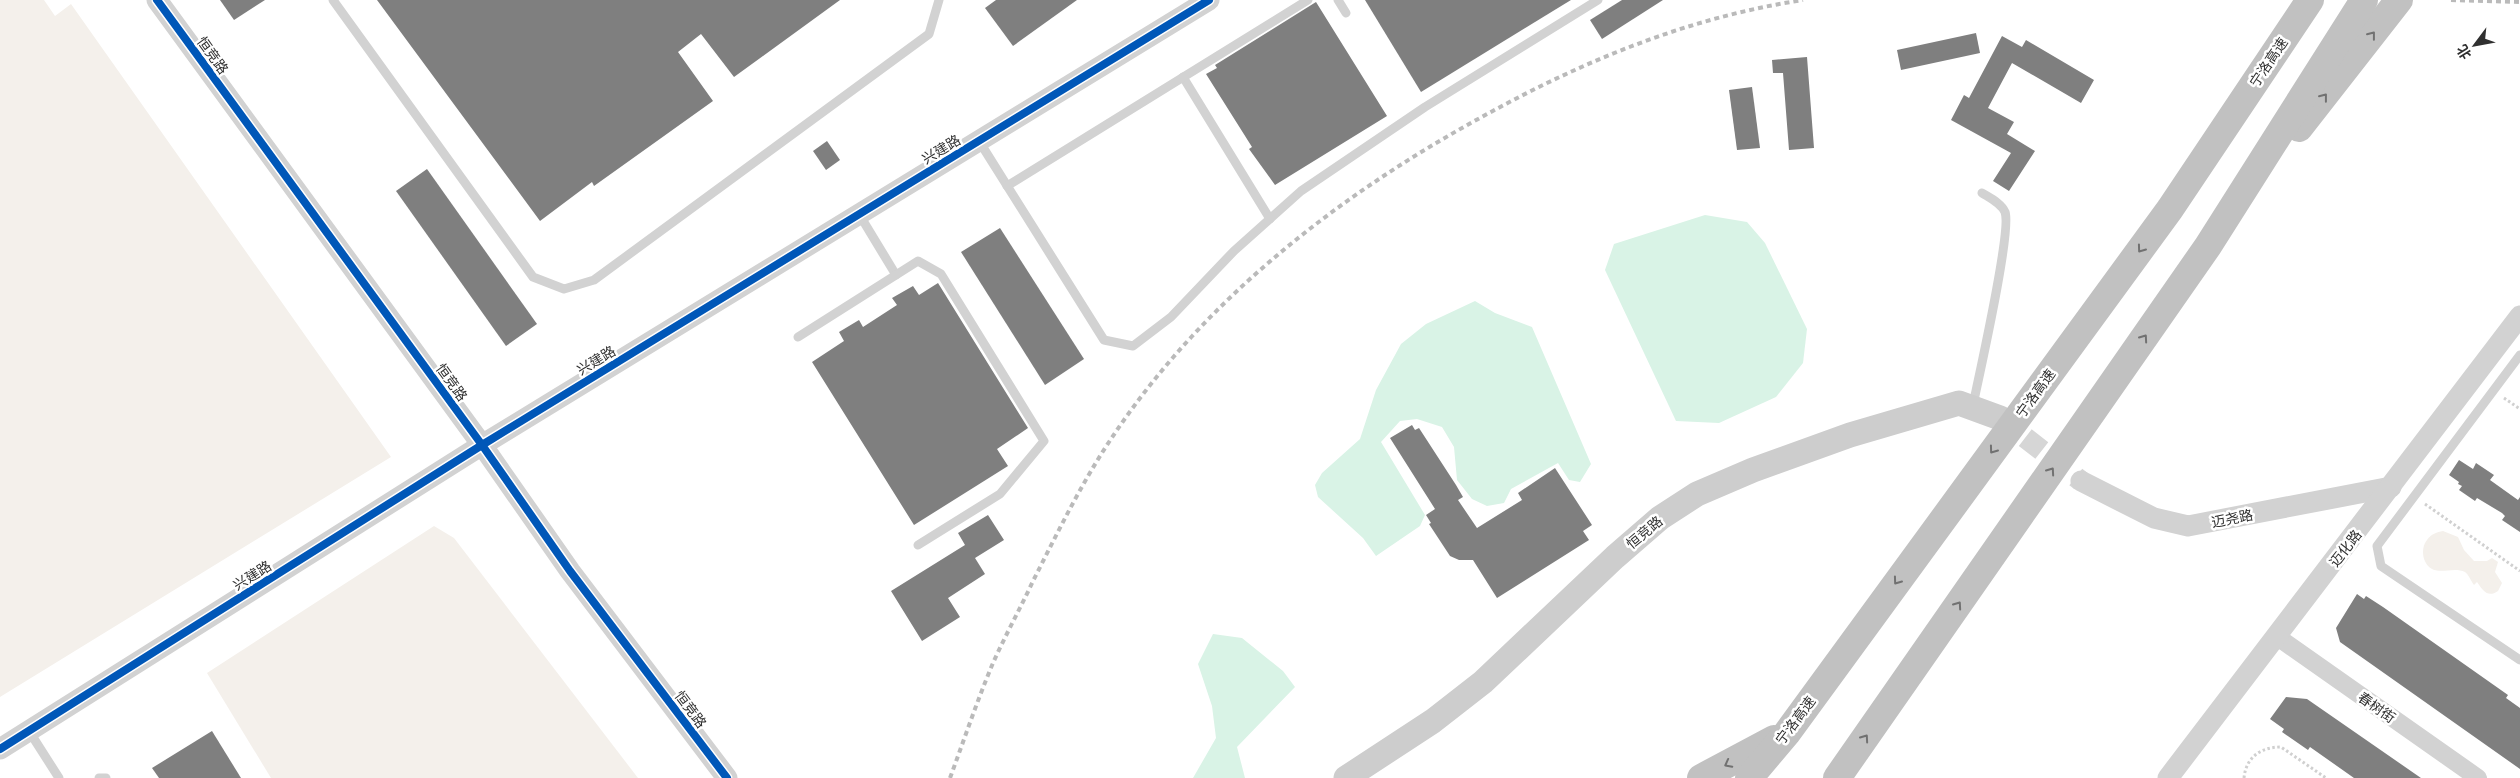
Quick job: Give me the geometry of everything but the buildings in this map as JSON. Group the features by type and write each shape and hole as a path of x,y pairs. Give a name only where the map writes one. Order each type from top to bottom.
{"highway":[{"path":"2260,67 2300,0"},
{"name":"宁洛高速","path":"1749,778 1787,733 2170,209 2260,67 2310,0"},
{"path":"2208,246 2318,69 2364,0"},
{"path":"1837,778 2208,246 2399,0"},
{"path":"1701,778 1787,733"}],"main road":[{"name":"恒竞路","path":"1346,778 1433,721 1483,682 1615,557 1660,518 1697,494 1753,470 1850,435 1959,403 2000,418"}],"street":[{"name":"恒竞路","path":"157,0 482,445 570,571 728,778"},
{"name":"兴建路","path":"0,749 482,445 1209,0"},
{"name":"迈化路","path":"2168,778 2520,316"},
{"name":"迈尧路","path":"2081,481 2154,518 2188,526 2391,487"},
{"name":"春树街","path":"2276,636 2478,778"}],"lane":[{"path":"333,0 533,277 564,289 594,280 929,34 939,0"},
{"path":"1007,186 1308,0"},
{"path":"1338,0 1346,13"},
{"path":"979,141 1104,340 1133,346 1171,317 1234,251 1301,191 1418,112 1598,0"},
{"path":"1183,77 1270,219"},
{"path":"1973,408 2004,242 2006,214 2001,205 1982,193"},
{"path":"859,214 896,275"},
{"path":"798,337 918,261 941,274 1044,441 1000,494 918,545"},
{"path":"2520,355 2377,546 2381,566 2520,660"},
{"path":"29,731 58,778"},
{"path":"99,778 106,778"}],"path":[{"path":"2493,391 2520,409"},
{"path":"2414,496 2520,571"},
{"path":"2244,778 2248,763 2254,755 2262,750 2281,747 2326,778"}],"shaded area":[{"path":"0,0 44,0 55,16 71,4 391,457 0,697"},
{"path":"1705,215 1747,222 1765,243 1807,329 1803,363 1776,397 1719,423 1676,421 1605,270 1614,244"},
{"path":"1475,301 1495,313 1532,327 1591,464 1580,482 1569,480 1558,463 1511,489 1504,503 1487,506 1472,499 1457,480 1454,447 1442,427 1417,419 1400,421 1381,442 1425,515 1420,526 1376,556 1363,538 1318,497 1315,485 1322,473 1360,439 1376,390 1401,344 1426,324"},
{"path":"434,526 454,538 638,778 271,778 207,673"},
{"path":"2443,531 2458,537 2464,550 2474,561 2487,561 2492,558 2498,562 2495,572 2502,583 2498,591 2489,594 2477,582 2474,585 2469,576 2460,570 2442,571 2432,569 2427,565 2423,556 2425,544 2432,535"},
{"path":"1213,634 1242,638 1283,671 1295,687 1237,747 1245,778 1193,778 1216,738 1212,706 1198,664"}],"tunnel":[{"path":"2000,418 2081,481"}],"railway":[{"path":"950,778 993,663 1060,528 1109,442 1146,390 1187,342 1231,297 1278,254 1380,178 1434,144 1526,93 1602,58 1681,29 1721,17 1803,0"},
{"path":"2451,0 2520,2"}],"cycle path":[{"path":"157,0 482,445 570,571 727,778"},
{"path":"0,749 482,445 1209,0"}]}
